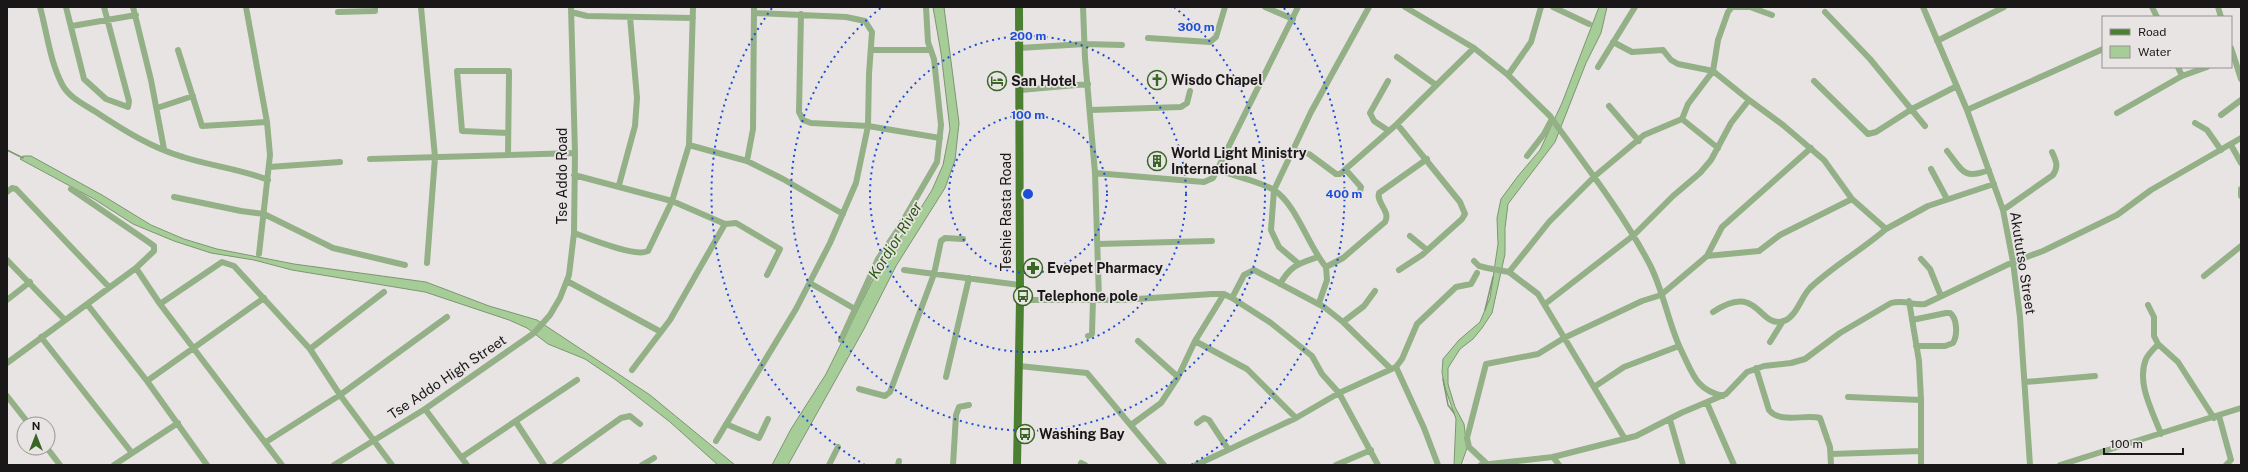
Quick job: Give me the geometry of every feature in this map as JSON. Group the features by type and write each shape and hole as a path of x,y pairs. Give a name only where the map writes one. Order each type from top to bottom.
{"main road":[{"name":"Teshie Rasta Road","path":"1017,465 1020,366 1019,7"}],"street":[{"path":"40,7 58,76 64,88 75,99 128,133 181,157 250,173 268,180"},
{"path":"66,7 72,26 84,79 106,99 128,107 129,102 104,7"},
{"path":"134,7 157,108 164,149"},
{"path":"246,7 267,122 270,167 259,254"},
{"path":"338,12 375,11 375,7"},
{"path":"421,7 435,157 427,263"},
{"path":"574,233 627,250 644,253 648,251 672,201 689,146 693,7"},
{"path":"841,340 878,259 897,231 937,162 940,138 934,59 929,50 926,7"},
{"path":"1084,7 1084,44 1091,110 1098,244 1096,299 1092,334 1088,336"},
{"path":"1148,38 1210,42 1216,37 1225,7"},
{"path":"1265,7 1293,19"},
{"path":"1095,173 1204,182 1213,178 1298,7"},
{"path":"1299,264 1279,246 1270,230 1274,190 1311,112 1370,7"},
{"path":"1406,7 1474,48 1508,75 1560,129 1595,176 1634,236 1650,265 1673,334 1698,384 1709,393 1723,396"},
{"path":"1508,75 1531,42 1541,7"},
{"path":"1554,7 1589,24"},
{"path":"1598,67 1634,7"},
{"path":"1510,272 1549,222 1595,176 1654,130 1674,124 1682,119 1688,104 1713,71 1720,34 1728,12 1733,7 1750,7 1772,15"},
{"name":"Akututso Street","path":"1923,7 1967,110 2003,210 2013,262 2025,382 2030,465"},
{"path":"2152,7 2156,16"},
{"path":"1937,41 2001,8"},
{"path":"571,9 586,16 693,18"},
{"name":"Tse Addo Road","path":"534,333 543,323 560,298 567,281 572,259 574,233 575,153 571,9"},
{"path":"716,441 796,309 844,214 856,183 868,126 869,74 872,50 872,32 865,21 846,17 755,10 753,129 747,161"},
{"path":"1825,12 1870,59 1925,126"},
{"path":"801,14 799,112 804,120 811,123 868,126 940,138"},
{"path":"72,26 136,15"},
{"path":"618,185 635,126 637,98 630,17"},
{"path":"1613,42 1632,52 1663,50 1671,60 1678,64 1713,71 1811,148 1824,160 1852,199 1886,229"},
{"path":"1019,48 1084,44 1122,45"},
{"path":"1293,149 1309,154 1336,174 1340,174 1397,124 1474,48"},
{"path":"1967,110 2102,49"},
{"path":"178,50 202,126 267,122"},
{"path":"872,50 929,50"},
{"path":"1397,57 1436,84"},
{"path":"2232,58 2241,79"},
{"path":"2178,68 2182,76"},
{"path":"2117,113 2182,76 2204,68"},
{"path":"508,133 462,131 457,71 509,71 508,155"},
{"path":"1388,81 1370,113 1374,122 1389,131"},
{"path":"1814,81 1868,134 1876,132 1912,109 1957,86"},
{"path":"1020,90 1088,84"},
{"path":"1091,110 1181,107 1187,103 1190,91"},
{"path":"157,108 193,96"},
{"path":"1545,304 1634,236 1672,196 1700,173 1718,148 1731,123 1748,100"},
{"path":"2221,115 2241,100"},
{"path":"1608,106 1639,141"},
{"path":"1682,119 1718,148"},
{"path":"1527,156 1553,121"},
{"path":"2195,123 2207,130 2221,150"},
{"path":"1397,124 1427,159 1460,202 1465,214 1462,219 1427,250 1399,270"},
{"path":"1811,148 1722,227 1707,256 1661,295 1642,301 1564,338 1538,354 1486,364 1467,438 1469,447 1484,464 1553,457 1648,432 1681,413 1723,396 1732,390 1747,372 1756,368 1805,359 1840,333 1891,303 1909,301 1920,305 2013,262 2043,251 2117,215 2151,190 2241,138"},
{"path":"2231,145 2241,163"},
{"path":"689,146 747,161 783,179 844,214"},
{"path":"1947,151 1964,173 1974,176 1989,170"},
{"path":"2003,210 2053,175 2057,169 2057,164 2052,152"},
{"path":"370,159 575,153"},
{"path":"1326,266 1343,258 1385,222 1387,215 1378,198 1379,193 1427,159"},
{"path":"270,167 340,162"},
{"path":"1931,169 1947,198"},
{"path":"1218,170 1274,190 1291,208 1318,257 1326,266 1327,280 1319,303"},
{"path":"1346,170 1361,187 1360,192 1356,195"},
{"path":"574,174 672,201 725,224 736,223 780,249 767,275"},
{"path":"1713,312 1734,301 1741,300 1748,303 1770,320 1783,321 1789,318 1812,286 1886,229 1907,216 1947,198 1994,184"},
{"path":"7,192 12,188 16,189 109,287"},
{"path":"2241,189 2241,196"},
{"path":"7,362 136,268 153,253 154,246 71,190"},
{"path":"174,197 241,212 264,214 333,248 405,265"},
{"path":"1707,256 1759,251 1780,235 1852,199"},
{"path":"632,370 661,332 687,293 725,224"},
{"path":"1410,236 1427,250"},
{"path":"859,389 885,396 890,392 934,274 942,239 963,239"},
{"path":"1098,244 1212,241"},
{"path":"2204,276 2240,251"},
{"path":"1280,284 1288,270 1318,257"},
{"path":"1921,259 1930,269 1941,296"},
{"path":"7,260 30,282 65,320"},
{"path":"1474,261 1479,266 1510,272 1538,294 1625,439"},
{"path":"160,304 222,262 234,266 310,349 340,395 392,465"},
{"path":"136,268 160,304 282,465"},
{"path":"904,270 1020,284"},
{"path":"1232,298 1244,275 1250,270 1260,271 1280,284 1319,303 1343,322 1393,368 1424,428 1438,465"},
{"path":"1196,465 1296,418 1339,393 1393,368 1402,359 1417,324 1456,287 1471,284 1477,273"},
{"path":"946,377 969,278"},
{"path":"567,281 661,332"},
{"path":"7,300 30,282"},
{"path":"810,283 855,310"},
{"path":"1343,322 1364,306 1374,291"},
{"path":"310,349 384,292"},
{"path":"1131,425 1161,403 1178,377 1195,341 1224,294"},
{"path":"1020,300 1096,299 1224,294 1271,323 1300,344 1315,358 1322,374 1339,393 1378,465"},
{"path":"148,381 264,298"},
{"path":"1909,301 1916,346 1921,400 1921,465"},
{"path":"87,304 148,381 207,465"},
{"path":"2148,305 2154,317 2154,336 2158,344 2178,362 2216,417 2231,460 2226,465"},
{"path":"1912,320 1950,313 1954,318 1957,335 1953,343 1945,346 1916,346"},
{"path":"266,442 340,395 447,317"},
{"path":"1770,342 1783,321"},
{"name":"Tse Addo High Street","path":"334,465 425,409 534,333"},
{"path":"40,338 132,453"},
{"path":"1138,341 1178,377"},
{"path":"1195,341 1247,369 1296,418"},
{"path":"2158,344 2147,357 2143,370 2147,397 2161,434"},
{"path":"1594,387 1624,367 1679,346"},
{"path":"1020,366 1087,373 1164,465"},
{"path":"1756,368 1769,410 1772,414 1779,417 1820,418 1829,442 1831,465"},
{"path":"2025,382 2095,376"},
{"path":"462,457 577,380"},
{"path":"7,396 22,416"},
{"path":"1848,397 1921,400"},
{"path":"1707,403 1734,465"},
{"path":"953,465 956,415 959,408 969,405"},
{"path":"2060,465 2241,408"},
{"path":"425,409 467,465"},
{"path":"555,465 621,418 630,416 640,424"},
{"path":"1197,422 1204,418 1212,423 1228,449"},
{"path":"726,424 758,438 768,419"},
{"path":"1670,420 1683,465"},
{"path":"516,422 544,465"},
{"path":"114,465 178,423"},
{"path":"828,465 838,447"},
{"path":"1336,465 1371,450"},
{"path":"1831,454 1920,451"},
{"path":"53,456 60,465"},
{"path":"1553,457 1559,465"},
{"path":"642,465 654,458"}],"water":[{"path":"933,7 944,7 959,123 955,160 945,188 896,266 864,329 788,465 772,465 791,429 826,374 882,261 914,219 932,190 943,165 950,129 941,53"},
{"path":"1599,7 1607,7 1601,33 1586,63 1555,142 1508,204 1505,228 1505,254 1492,313 1473,339 1460,349 1448,368 1448,384 1455,407 1464,424 1467,448 1461,465 1454,465 1456,419 1444,385 1442,372 1443,359 1459,340 1480,322 1490,298 1498,244 1497,218 1501,199 1540,150 1562,103"},
{"path":"23,156 31,156 102,195 151,225 184,239 217,249 294,264 426,282 489,306 537,320 650,395 735,465 718,465 670,422 616,380 585,359 548,344 527,328 509,320 425,292 292,270 254,260 211,253 174,241 133,224 94,199 20,159"}],"waterway":[{"path":"7,150 23,158"},
{"path":"1485,310 1493,277"},
{"path":"1443,379 1448,405 1454,413"}],"place":[{"name":"Wisdo Chapel","path":"1157,80"},
{"name":"San Hotel","path":"997,81"},
{"name":"World Light Ministry International","path":"1157,161"},
{"name":"Evepet Pharmacy","path":"1033,268"},
{"name":"Telephone pole","path":"1023,296"},
{"name":"Washing Bay","path":"1025,434"}],"water label":[{"name":"Kordjor River","path":"895,240"}]}
